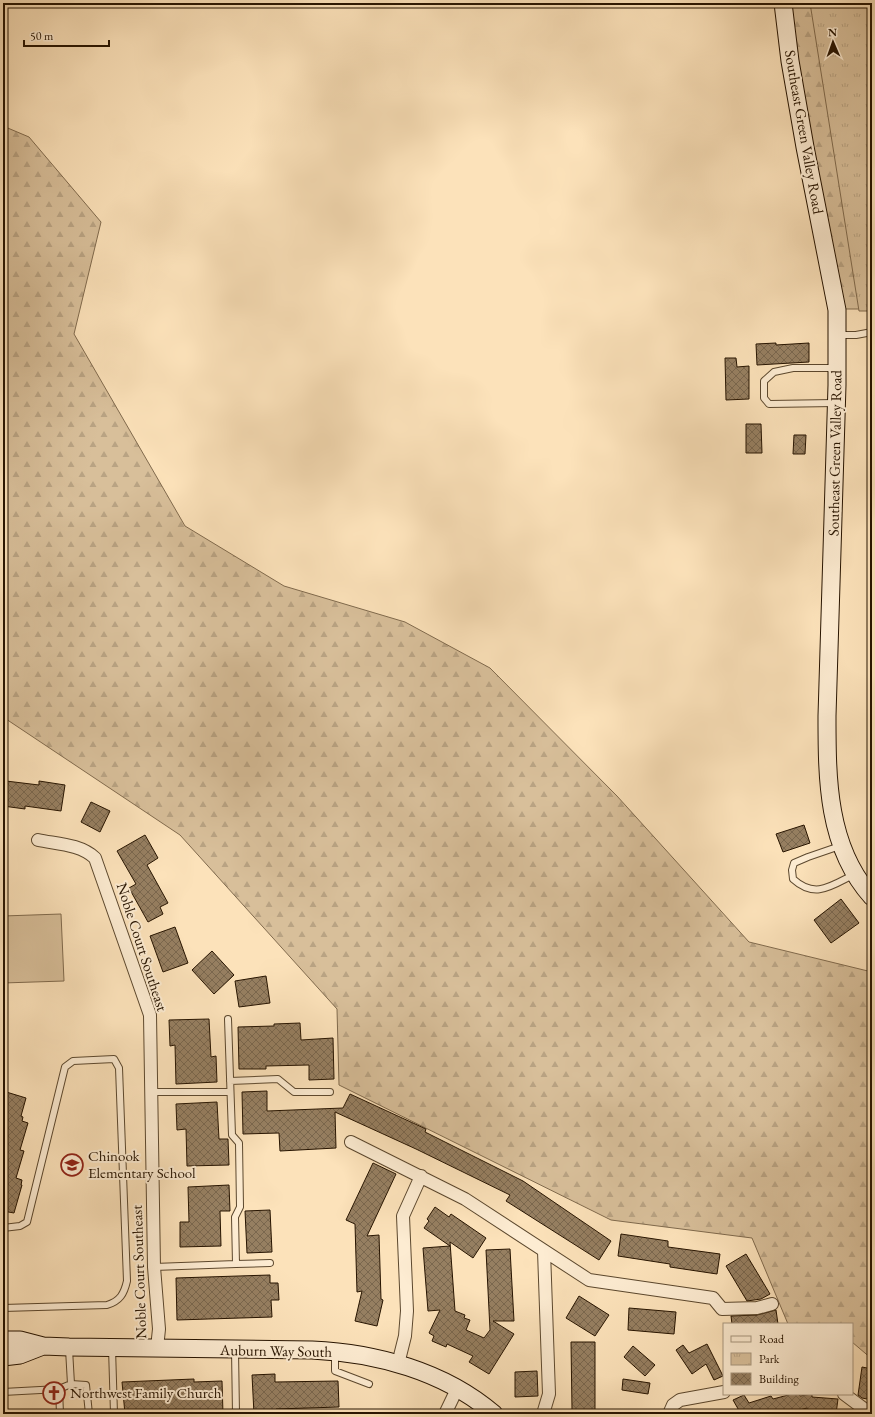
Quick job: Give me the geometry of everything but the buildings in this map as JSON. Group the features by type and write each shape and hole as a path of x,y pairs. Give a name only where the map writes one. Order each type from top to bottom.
{"street":[{"name":"Southeast Green Valley Road","path":"783,3 790,61 803,139 837,310 837,368 827,753 830,798 836,829 842,846 855,874 872,897"},
{"name":"Noble Court Southeast","path":"38,840 78,848 89,852 95,858 150,1015 154,1267 159,1329 158,1348"},
{"path":"351,1142 466,1199 589,1280 713,1298 722,1309 756,1308 772,1304"},
{"path":"398,1364 405,1336 407,1311 403,1216 421,1176"},
{"path":"543,1414 549,1394 544,1251"},
{"name":"Auburn Way South","path":"3,1340 20,1340 43,1346 69,1347 335,1351 398,1364 423,1373 457,1389 494,1414"},
{"name":"Auburn Way South","path":"3,1357 20,1355 43,1346"},
{"path":"445,1414 457,1389"},
{"path":"669,1414 673,1405 680,1400 723,1392"},
{"path":"845,1395 871,1414"}],"lane":[{"path":"837,335 856,335 872,332"},
{"path":"836,402 769,404 764,398 764,381 774,372 793,368 837,368"},
{"path":"842,846 794,863 792,870 793,879 800,886 813,890 825,889 855,874"},
{"path":"228,1019 229,1092 232,1135 239,1143 240,1207 234,1217 236,1264"},
{"path":"3,1228 20,1226 27,1222 65,1067 73,1061 114,1059 119,1068 127,1281 125,1291 119,1300 107,1305 3,1308"},
{"path":"230,1081 278,1079 294,1092 330,1092"},
{"path":"152,1092 229,1092"},
{"path":"154,1267 270,1263"},
{"path":"69,1347 70,1384"},
{"path":"112,1348 114,1414"},
{"path":"235,1350 236,1414"},
{"path":"335,1351 335,1371 368,1384"},
{"path":"3,1392 59,1389 70,1384 81,1383 86,1385 89,1414"},
{"path":"59,1389 60,1414"}],"green space":[{"path":"787,3 872,3 872,309 843,309"},
{"path":"810,3 872,3 872,311 859,311"},
{"path":"3,126 29,137 101,222 74,334 185,526 284,586 405,622 490,668 617,796 749,942 872,972 872,1359 853,1343 853,1323 788,1323 752,1238 611,1220 339,1085 337,1009 180,835 3,717"},
{"path":"61,914 64,981 3,983 3,916"}],"place":[{"name":"Chinook Elementary School","path":"72,1165"},
{"name":"Northwest Family Church","path":"54,1393"}]}
